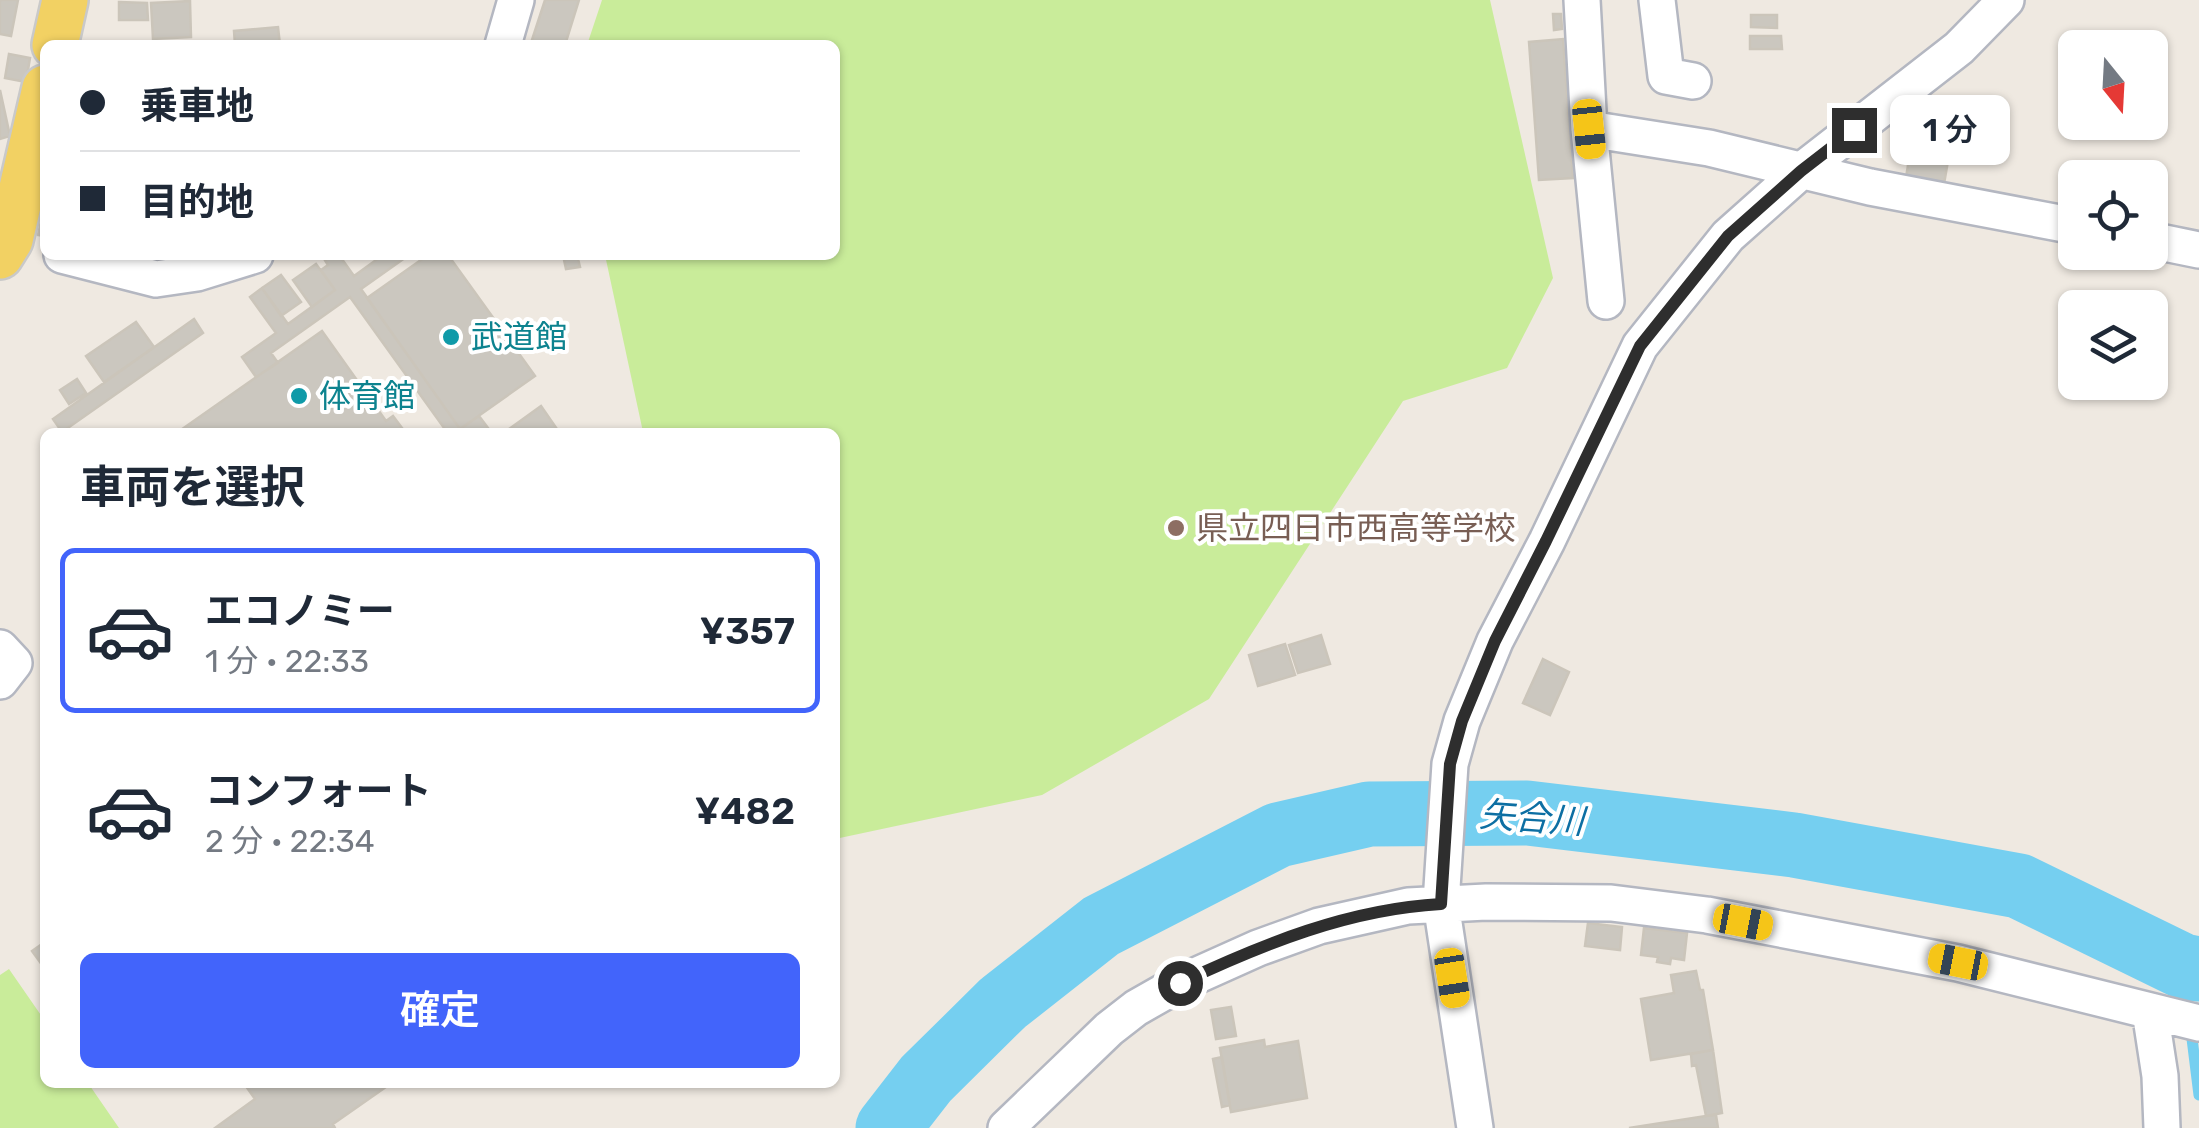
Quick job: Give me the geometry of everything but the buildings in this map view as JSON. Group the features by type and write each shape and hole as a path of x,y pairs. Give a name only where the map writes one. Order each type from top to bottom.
{"main road":[{"path":"56,40 65,0"},
{"path":"18,249 40,118"}],"street":[{"path":"505,40 516,0"},
{"path":"1582,0 1589,129 1606,301"},
{"path":"1658,0 1666,76 1693,81"},
{"path":"1475,1128 1441,904 1450,764 1462,721 1495,641 1640,346 1728,236 1801,171 1959,48 2006,0"},
{"path":"1589,129 1709,148 1870,186 2058,223"},
{"path":"2168,244 2199,250"},
{"path":"82,260 156,279 198,273 239,260"},
{"path":"0,648 14,663 0,681"},
{"path":"1006,1128 1109,1028 1180,983 1319,926 1408,906 1611,904 1707,915 1958,962 2199,1023"},
{"path":"2157,1013 2162,1128"}],"green space":[{"path":"602,0 1490,0 1553,278 1507,368 1403,401 1209,699 1042,795 840,838 840,428 642,428 606,260 840,260 840,40 589,40"},
{"path":"9,969 40,1014 40,1088 91,1088 119,1128 0,1128 0,975"}],"waterway":[{"name":"矢合川","path":"888,1128 926,1079 1003,1003 1101,926 1278,835 1369,814 1527,813 1794,845 2019,886 2183,966 2199,969"},
{"path":"2183,966 2199,1095"}],"place":[{"name":"武道館","path":"451,337"},
{"name":"体育館","path":"299,396"},
{"name":"県立四日市西高等学校","path":"1176,528"}],"route":[{"path":"1180,983 1319,926 1408,906 1441,904 1450,764 1462,721 1495,641 1640,346 1728,236 1854,130"}]}
